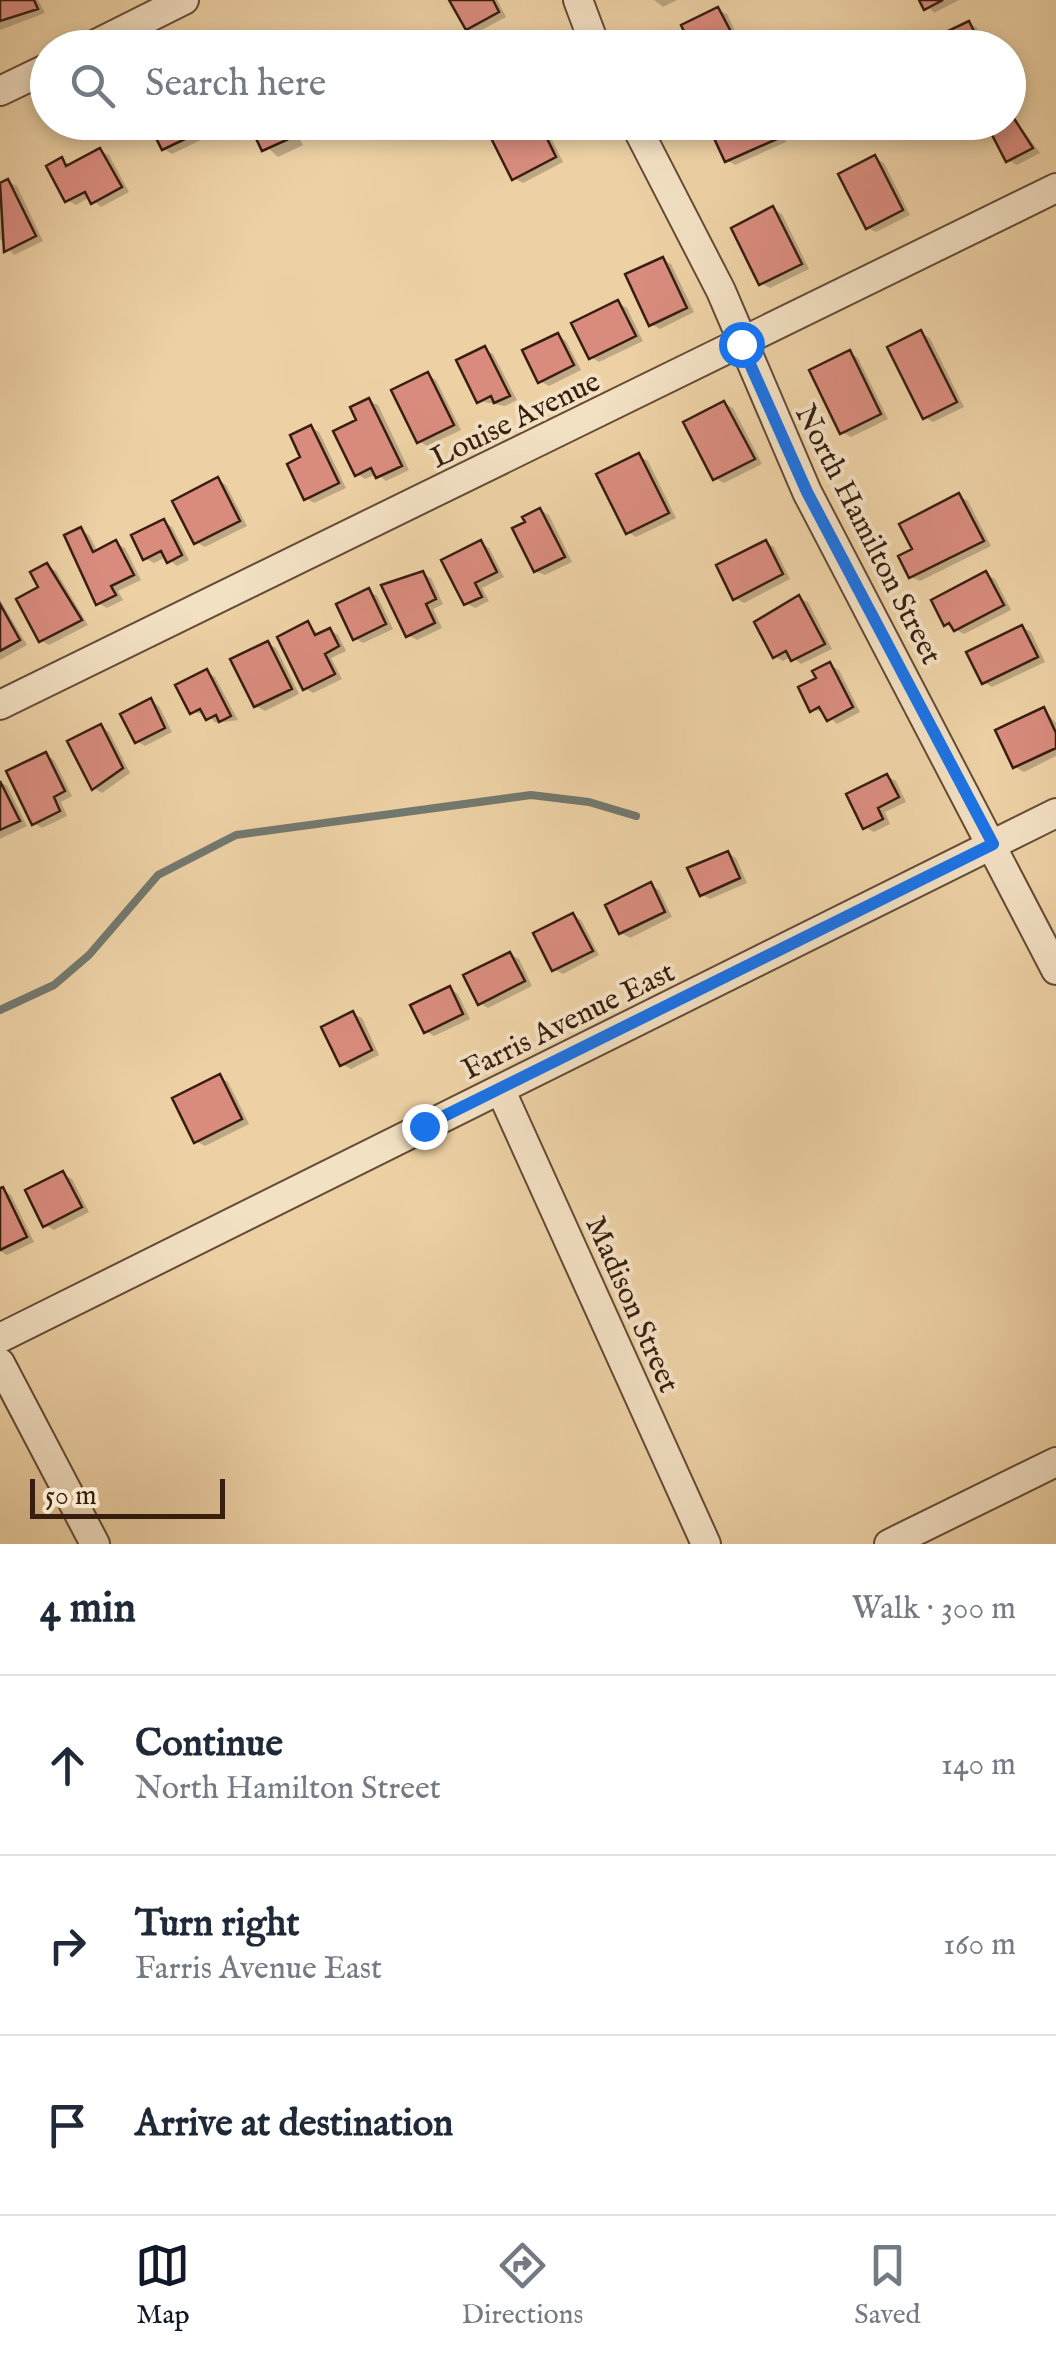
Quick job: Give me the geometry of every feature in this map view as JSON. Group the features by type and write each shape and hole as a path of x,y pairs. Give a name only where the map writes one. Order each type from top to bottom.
{"street":[{"path":"124,30 184,0"},
{"path":"578,0 589,30"},
{"path":"0,92 30,77"},
{"name":"North Hamilton Street","path":"643,140 722,291 741,344 807,492 1056,970"},
{"name":"Louise Avenue","path":"0,705 1056,188"},
{"name":"Farris Avenue East","path":"0,1338 1056,813"},
{"name":"Madison Street","path":"501,1091 706,1544"},
{"path":"0,1362 95,1544"},
{"path":"888,1544 1056,1462"}],"building":[{"path":"0,0 34,0 38,9 0,21"},
{"path":"449,0 493,0 499,12 466,30"},
{"path":"919,0 943,0 924,10"},
{"path":"718,7 730,30 683,30 681,25"},
{"path":"969,21 973,30 950,30"},
{"path":"1026,137 1033,148 1006,162 995,140"},
{"path":"157,140 183,140 162,150"},
{"path":"257,140 287,140 262,151"},
{"path":"492,140 548,140 556,157 512,180"},
{"path":"715,140 774,140 725,162"},
{"path":"100,148 122,187 91,204 85,192 65,202 46,166 62,157 66,166"},
{"path":"875,155 903,210 866,229 838,174"},
{"path":"8,179 36,236 4,252 0,183"},
{"path":"773,206 802,264 759,285 731,228"},
{"path":"663,257 687,308 649,326 625,274"},
{"path":"618,300 636,336 589,359 571,323"},
{"path":"921,330 957,402 923,419 887,347"},
{"path":"558,333 574,365 538,383 522,350"},
{"path":"485,346 510,396 494,403 491,396 477,403 456,360"},
{"path":"850,350 881,414 840,434 809,370"},
{"path":"428,372 454,425 417,443 391,390"},
{"path":"369,398 402,466 376,478 371,468 355,476 333,431 356,420 350,407"},
{"path":"724,401 755,459 713,480 683,422"},
{"path":"311,425 339,483 304,500 287,464 300,457 290,435"},
{"path":"639,453 669,513 626,534 596,474"},
{"path":"218,477 240,521 194,544 172,501"},
{"path":"959,493 984,541 909,578 898,556 912,549 899,524"},
{"path":"540,508 565,557 534,572 512,528 525,522 522,517"},
{"path":"164,519 182,555 167,563 161,551 143,560 131,535"},
{"path":"81,527 93,552 116,540 134,575 111,586 116,595 96,605 64,535"},
{"path":"481,540 497,572 475,583 482,597 464,605 441,560"},
{"path":"766,540 783,574 733,600 716,565"},
{"path":"47,563 82,620 39,642 16,599 38,587 30,572"},
{"path":"423,571 436,599 426,604 435,623 406,637 381,585"},
{"path":"986,571 1004,605 954,631 949,623 944,626 931,600"},
{"path":"369,588 386,624 353,640 336,604"},
{"path":"799,595 825,644 791,661 786,651 773,658 754,622"},
{"path":"0,604 20,640 0,651"},
{"path":"308,621 315,635 330,628 339,646 325,654 335,674 303,690 277,637"},
{"path":"1022,625 1038,657 982,684 966,652"},
{"path":"268,641 292,689 254,707 230,659"},
{"path":"830,662 853,707 827,721 819,707 810,712 798,687 816,678 812,671"},
{"path":"207,669 231,716 219,722 216,715 206,720 200,709 190,714 175,685"},
{"path":"151,698 165,728 135,743 120,714"},
{"path":"1044,707 1056,733 1056,748 1013,768 995,730"},
{"path":"101,724 123,768 92,790 67,741"},
{"path":"46,752 65,791 54,797 60,811 32,825 6,771"},
{"path":"887,774 899,797 878,808 883,819 863,829 846,794"},
{"path":"0,781 20,821 0,830"},
{"path":"728,851 740,878 700,896 687,868"},
{"path":"651,882 665,912 619,934 605,905"},
{"path":"573,913 593,951 552,971 533,933"},
{"path":"510,952 525,981 478,1005 463,975"},
{"path":"450,986 463,1014 424,1033 410,1005"},
{"path":"353,1011 372,1050 340,1066 321,1027"},
{"path":"220,1074 242,1119 194,1143 172,1098"},
{"path":"63,1171 82,1207 43,1227 25,1190"},
{"path":"3,1187 27,1237 0,1250 0,1188"}],"waterway":[{"path":"0,1010 54,985 89,955 158,875 236,835 531,795 589,802 636,816"}],"route":[{"path":"424,1126 993,844 807,492 741,344"}]}
